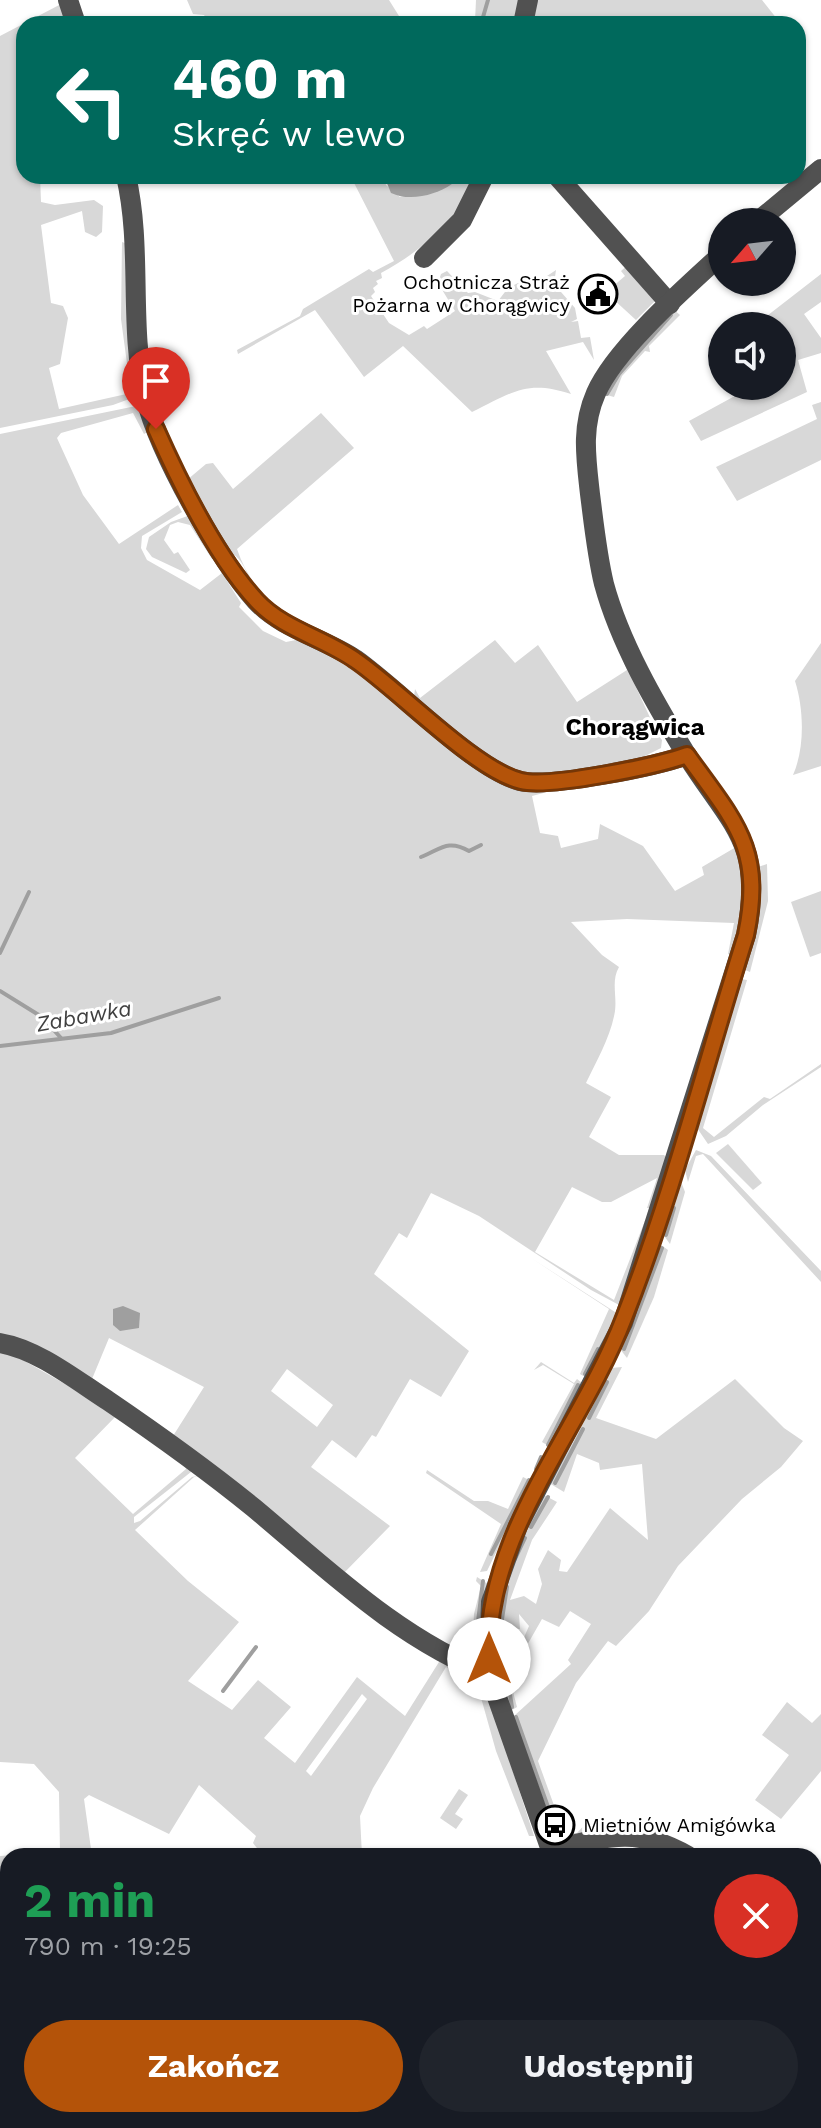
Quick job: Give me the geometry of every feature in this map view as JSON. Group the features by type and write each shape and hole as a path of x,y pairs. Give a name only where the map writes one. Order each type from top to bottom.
{"street":[{"path":"127,184 133,218 146,400 184,487 258,603 280,620 354,659 480,759 514,779 555,782 687,755"},
{"path":"424,258 462,220 480,184"},
{"path":"564,184 670,304"},
{"path":"774,208 803,184"},
{"path":"550,1848 502,1715 492,1675 489,1617 501,1568 626,1315 751,908 751,865 741,832 687,755 610,604 596,550 584,442 592,404 605,377 670,304 708,267"},
{"path":"0,1343 20,1348 156,1433 360,1597 441,1651 492,1675"},
{"path":"570,1848 608,1837 637,1835 672,1848"}],"shaded area":[{"path":"187,0 389,0 399,16 205,16 193,14"},
{"path":"476,0 522,0 519,16 475,16"},
{"path":"532,0 762,0 775,16 529,16"},
{"path":"63,3 67,16 38,16"},
{"path":"16,28 16,184 40,184 41,202 55,205 94,200 103,206 102,232 96,237 85,232 82,211 41,225 51,303 63,306 68,318 60,364 49,368 59,409 131,393 121,319 122,242 130,245 140,395 113,405 0,428 0,36"},
{"path":"355,184 386,184 400,197 452,184 475,184 438,232 412,254 381,273 382,278 376,281 378,284 371,296 389,323 409,335 424,326 427,329 455,311 438,283 441,274 447,271 468,293 475,292 498,301 508,288 534,275 541,280 556,270 554,284 575,308 577,319 571,322 578,321 581,338 590,337 594,360 583,342 546,351 571,394 530,388 509,394 472,412 403,346 364,377 315,310 238,354 237,350 300,316 303,309 369,269 373,272 394,261"},
{"path":"387,184 452,184 431,194 414,197 391,193"},
{"path":"629,264 657,299 636,320 612,298 611,288 625,276 621,271"},
{"path":"821,274 821,302 804,314 821,338 821,353 798,360 807,392 796,397 796,312 772,312"},
{"path":"673,309 680,315 649,346 650,352 645,351 622,376 614,397 603,394"},
{"path":"728,400 790,400 701,441 689,421"},
{"path":"821,402 821,460 737,501 716,467 817,419 812,405"},
{"path":"140,407 149,431 144,434 133,413 61,433 57,438 83,495 119,544 178,505 182,512 142,536 141,548 147,560 200,590 222,573 241,603 239,607 263,631 286,642 301,639 334,653 454,746 551,791 532,796 540,833 558,836 561,848 598,839 600,824 643,846 675,891 704,875 702,867 736,847 745,879 733,955 728,954 734,923 627,919 571,922 602,955 619,967 615,978 613,1020 586,1083 611,1097 589,1137 619,1155 664,1155 669,1160 650,1208 647,1208 657,1178 611,1202 602,1202 572,1187 535,1252 614,1300 646,1218 621,1306 591,1290 479,1216 431,1193 407,1238 399,1233 374,1274 469,1351 441,1397 410,1379 376,1437 372,1435 356,1458 332,1440 311,1467 390,1526 340,1577 173,1436 204,1387 109,1338 92,1379 0,1339 0,434","holes":["287,1369 333,1405 317,1427 271,1391"]},
{"path":"321,413 354,448 237,549 247,572 261,591 278,607 299,620 294,622 270,607 258,595 243,566 231,553 187,480 206,464 213,463 233,489"},
{"path":"193,514 217,552 212,559 190,525 178,522 170,525 164,540 174,554 178,552 190,570 186,573 152,557 146,549 149,537 171,522"},
{"path":"495,640 515,663 538,645 577,702 627,670 617,646 653,724 651,726 662,740 661,748 637,760 539,778 501,766 414,696 415,689 420,698"},
{"path":"821,643 821,766 793,775 800,753 802,728 795,681"},
{"path":"767,864 768,901 750,972 743,969 758,867"},
{"path":"821,891 821,953 810,957 791,902"},
{"path":"741,979 747,980 703,1128 714,1137 764,1097 770,1099 821,1064 821,1067 763,1105 726,1136 708,1144 695,1125"},
{"path":"728,1144 762,1183 753,1190 716,1153"},
{"path":"696,1150 711,1156 821,1271 821,1282 703,1154 696,1156 688,1182 685,1170"},
{"path":"680,1179 685,1192 670,1244 662,1233"},
{"path":"661,1245 668,1250 654,1297 627,1358 620,1349 656,1246"},
{"path":"531,1258 617,1314 585,1377 580,1374 609,1309"},
{"path":"123,1306 140,1313 139,1328 120,1331 113,1325 113,1309"},
{"path":"0,1347 118,1414 75,1458 133,1514 186,1469 185,1465 196,1468 134,1517 134,1523 192,1477 201,1475 194,1477 135,1530 188,1581 239,1622 188,1681 232,1710 258,1680 291,1707 264,1738 295,1763 357,1677 405,1716 439,1662 446,1659 464,1673 463,1678 446,1667 373,1788 360,1816 362,1848 257,1848 253,1843 256,1836 199,1785 169,1834 89,1795 84,1799 91,1848 60,1848 59,1792 34,1764 0,1762","holes":["362,1694 367,1699 311,1776 306,1771"]},
{"path":"541,1362 574,1383 577,1379 582,1383 552,1448 542,1442 574,1384 543,1365 534,1370"},
{"path":"622,1367 596,1418 656,1439 735,1379 784,1428 803,1441 781,1467 742,1499 678,1566 649,1611 616,1646 608,1641 576,1683 538,1761 564,1833 577,1833 588,1821 581,1836 555,1840 551,1831 558,1828 555,1820 548,1823 514,1716 571,1664 568,1660 591,1624 570,1611 559,1627 542,1619 526,1647 522,1642 529,1626 519,1614 520,1629 507,1632 506,1641 508,1670 517,1707 512,1710 496,1661 500,1588 542,1494 557,1502 532,1540 510,1600 524,1596 536,1604 542,1584 538,1569 548,1550 561,1560 559,1571 567,1572 610,1508 648,1540 642,1464 600,1470 599,1463 577,1454 564,1492 549,1483 606,1373 611,1368"},
{"path":"427,1470 474,1501 488,1501 508,1509 523,1477 531,1481 487,1571 480,1572 501,1524 426,1473"},
{"path":"477,1577 488,1584 477,1659 467,1654 472,1654 474,1614 481,1586 476,1581"},
{"path":"475,1681 485,1685 534,1836 529,1836 496,1751 478,1687 472,1684"},
{"path":"787,1702 812,1723 821,1714 821,1771 781,1819 755,1800 789,1755 762,1735"},
{"path":"459,1789 468,1795 455,1814 463,1819 456,1829 440,1818"}],"waterway":[{"path":"483,16 488,0"},
{"path":"607,394 619,374 671,315"},
{"path":"421,857 445,846 462,847 469,851 481,845"},
{"path":"0,953 29,892"},
{"path":"0,991 42,1017 61,1038"},
{"name":"Zabawka","path":"0,1046 111,1033 219,998"},
{"path":"666,1235 674,1208"},
{"path":"624,1349 662,1248"},
{"path":"585,1374 598,1349"},
{"path":"589,1418 607,1382"},
{"path":"548,1445 578,1385"},
{"path":"555,1483 583,1429"},
{"path":"536,1469 541,1457"},
{"path":"491,1554 529,1480"},
{"path":"531,1527 548,1497"},
{"path":"515,1559 525,1538"},
{"path":"474,1654 483,1581"},
{"path":"507,1587 500,1632 512,1707"},
{"path":"223,1691 256,1647"},
{"path":"516,1717 553,1821"},
{"path":"556,1829 559,1838"}],"place":[{"name":"Ochotnicza Straż Pożarna w Chorągwicy","path":"598,294"},
{"name":"Mietniów Amigówka","path":"555,1825"}],"district":[{"name":"Chorągwica","path":"635,727"}],"route":[{"path":"156,429 196,509 249,592 268,612 354,659 480,759 514,779 555,782 675,760 687,755 741,832 748,849 753,887 746,935 638,1280 618,1335 518,1526 501,1568 489,1617 489,1659"}]}
